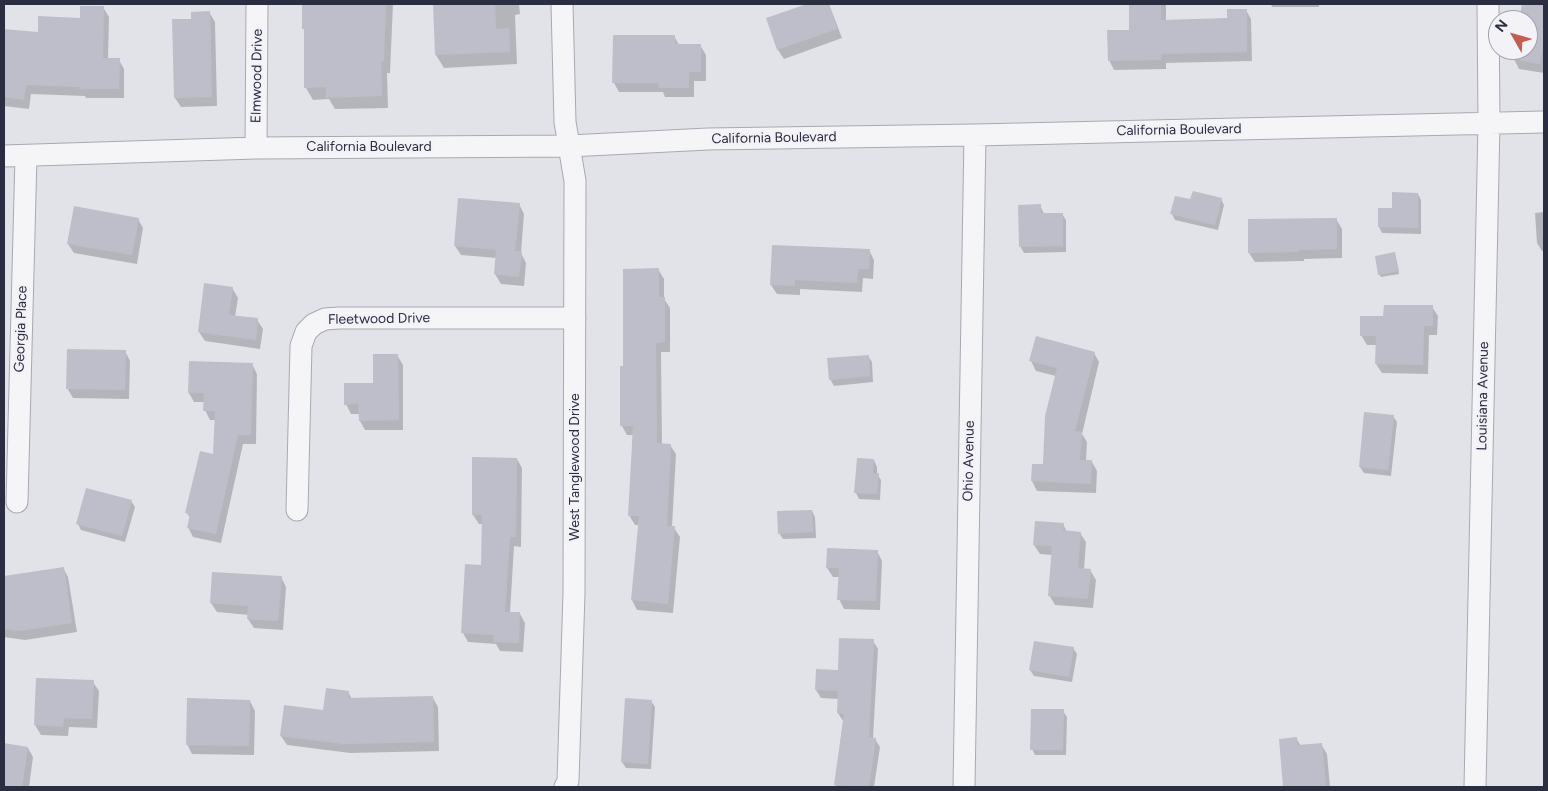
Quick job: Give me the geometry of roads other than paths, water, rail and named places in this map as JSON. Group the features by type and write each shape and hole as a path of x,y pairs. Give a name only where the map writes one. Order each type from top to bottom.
{"street":[{"name":"Elmwood Drive","path":"256,148 257,4"},
{"name":"West Tanglewood Drive","path":"562,4 565,122 575,181 574,594 568,781 565,787"},
{"name":"Louisiana Avenue","path":"1476,787 1489,123 1488,4"},
{"name":"California Boulevard","path":"4,156 256,148 569,146 708,139 975,136 1544,122"},
{"name":"Ohio Avenue","path":"964,787 975,136"},
{"name":"Georgia Place","path":"17,502 26,156"},
{"name":"Fleetwood Drive","path":"297,510 301,346 306,332 314,324 325,319 339,318 575,318"}]}
